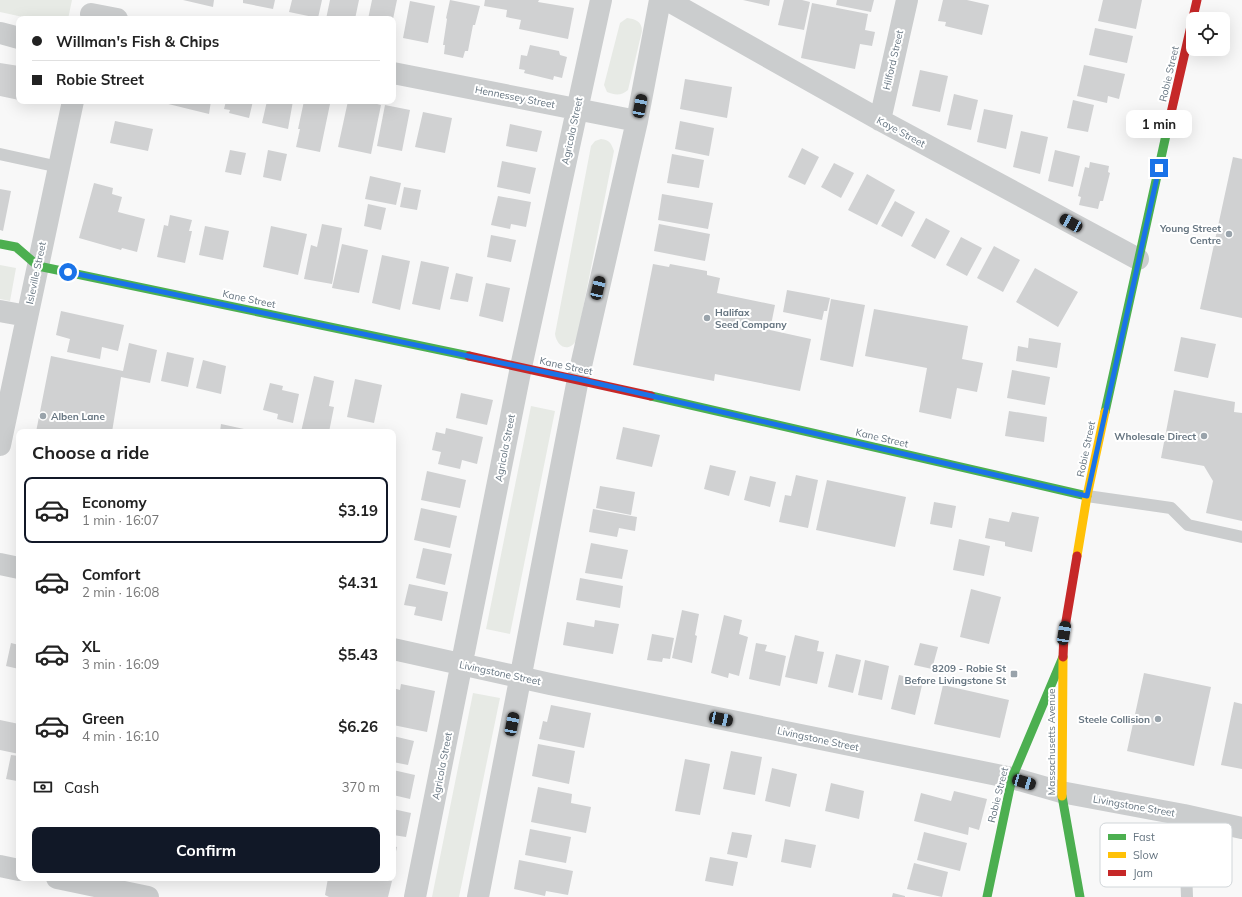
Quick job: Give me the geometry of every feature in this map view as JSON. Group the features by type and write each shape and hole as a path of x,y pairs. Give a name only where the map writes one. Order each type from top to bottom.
{"street":[{"name":"Agricola Street","path":"415,897 521,367 601,0"},
{"path":"478,897 578,379 637,121 660,0"},
{"name":"Kaye Street","path":"667,0 880,120 1138,259"},
{"name":"Hilford Street","path":"880,120 907,0"},
{"name":"Robie Street","path":"987,897 1012,778 1063,658 1064,633 1087,496 1138,259 1197,0"},
{"path":"92,11 108,16"},
{"path":"0,34 16,37"},
{"name":"Hennessey Street","path":"396,74 637,121"},
{"name":"Isleville Street","path":"1,433 72,104"},
{"path":"0,244 16,247 38,266"},
{"name":"Kane Street","path":"38,266 578,379 1087,496"},
{"path":"0,311 27,316"},
{"path":"0,564 16,567"},
{"name":"Livingstone Street","path":"396,650 462,665 1012,778 1061,792 1220,823"},
{"name":"Massachusetts Avenue","path":"1063,658 1061,792 1080,897"},
{"name":"Livingstone Street","path":"1232,826 1242,828"},
{"path":"0,866 16,869"},
{"path":"71,881 148,897"}],"lane":[{"path":"0,154 59,167"},
{"path":"1087,496 1171,508 1188,525 1242,537"},
{"path":"1184,815 1184,823"},
{"path":"1187,887 1187,897"}],"shaded area":[{"path":"0,0 72,0 69,16 18,16 0,12"},
{"path":"627,18 638,21 641,25 642,31 628,90 620,94 615,94 607,92 604,85 620,23"},
{"path":"601,139 610,142 614,151 577,339 571,346 564,347 558,343 555,334 591,146 595,141"},
{"path":"0,265 16,268 10,301 0,299"},
{"path":"531,406 555,411 510,634 486,629"},
{"path":"473,693 500,698 459,897 432,897"}],"building":[{"path":"183,0 214,0 213,7"},
{"path":"243,0 275,0 273,9 243,3"},
{"path":"292,0 322,0 318,16 308,16 289,12"},
{"path":"330,0 359,0 356,16 327,16"},
{"path":"372,0 397,0 394,16 369,16"},
{"path":"450,0 480,6 475,25 473,25 468,51 465,51 463,58 444,54 445,45 443,45 446,18"},
{"path":"485,0 539,0 538,2 574,8 568,39 519,29 521,20 506,17 507,10 484,6"},
{"path":"743,0 770,0 769,6"},
{"path":"784,0 802,0 810,2 804,30 778,25"},
{"path":"837,0 874,0 871,12 836,5"},
{"path":"943,0 967,0 989,5 982,35 945,26 946,22 938,21"},
{"path":"1103,0 1142,0 1136,29 1098,21"},
{"path":"410,1 435,6 428,43 403,38"},
{"path":"812,3 868,14 865,30 875,32 872,46 860,44 855,69 801,58"},
{"path":"1095,28 1133,36 1127,63 1089,55"},
{"path":"530,45 559,51 560,55 567,57 562,78 554,76 553,80 524,73 525,70 519,69 521,55 527,56"},
{"path":"0,63 16,66 16,99 0,96"},
{"path":"1084,65 1125,74 1119,99 1108,96 1107,103 1077,96"},
{"path":"920,70 948,76 940,112 912,106"},
{"path":"685,79 732,87 727,118 680,109"},
{"path":"954,94 978,100 971,130 947,125"},
{"path":"1073,100 1094,105 1088,132 1067,128"},
{"path":"168,104 211,104 209,114"},
{"path":"225,104 252,104 249,118 229,113 230,110 224,109"},
{"path":"266,104 292,104 288,129 262,123"},
{"path":"303,104 330,104 320,152 296,147 300,129 298,129"},
{"path":"347,104 381,105 371,154 338,147"},
{"path":"385,105 410,110 402,151 377,146"},
{"path":"984,109 1013,115 1006,149 977,142"},
{"path":"423,112 452,118 445,153 415,147"},
{"path":"115,121 153,129 148,151 110,143"},
{"path":"680,121 714,128 709,156 675,149"},
{"path":"510,124 542,131 537,152 506,146"},
{"path":"1021,131 1048,137 1040,174 1013,167"},
{"path":"802,148 819,157 805,185 788,177"},
{"path":"230,150 246,153 241,175 225,172"},
{"path":"268,150 287,154 281,181 263,177"},
{"path":"1055,150 1080,156 1073,187 1048,181"},
{"path":"672,154 704,160 699,188 667,183"},
{"name":"Young Street Centre","path":"1233,157 1242,159 1242,318 1200,309"},
{"path":"502,161 536,168 530,194 497,187"},
{"path":"1090,162 1109,166 1108,172 1110,173 1103,201 1100,201 1098,209 1079,205 1081,197 1078,196 1085,167 1089,168"},
{"path":"834,163 854,173 841,198 821,187"},
{"path":"867,174 895,190 877,225 848,210"},
{"path":"370,176 401,183 396,205 365,199"},
{"path":"94,183 113,188 112,194 122,197 118,212 145,219 137,252 122,248 121,250 79,238"},
{"path":"404,187 421,190 417,210 400,207"},
{"path":"0,189 11,191 3,231 0,230"},
{"path":"662,194 713,203 708,229 658,220"},
{"path":"498,196 531,202 526,227 511,224 510,229 491,225"},
{"path":"895,201 915,212 902,237 881,226"},
{"path":"368,204 386,208 381,230 364,226"},
{"path":"170,215 192,220 189,231 192,231 185,263 157,257 164,225 168,226"},
{"path":"926,218 950,231 935,259 911,246"},
{"path":"322,224 342,228 332,284 304,279 311,245 317,247"},
{"path":"659,224 710,234 705,261 654,251"},
{"path":"205,226 229,231 223,260 199,255"},
{"path":"271,226 307,234 298,275 263,267"},
{"path":"491,235 516,240 511,262 487,257"},
{"path":"961,237 982,248 967,276 946,265"},
{"path":"342,244 368,250 359,293 332,288"},
{"path":"994,246 1020,260 1003,292 977,278"},
{"path":"382,255 410,261 400,310 372,303"},
{"path":"421,261 449,267 440,310 412,304"},
{"name":"Halifax Seed Company","path":"653,264 669,267 670,264 707,271 707,275 720,278 717,293 775,305 770,330 811,339 800,391 715,374 714,381 633,365"},
{"path":"1035,268 1078,292 1058,327 1016,302"},
{"path":"456,273 473,277 468,302 450,299"},
{"path":"486,283 510,288 503,322 479,316"},
{"path":"787,290 830,298 827,311 824,311 822,320 783,312"},
{"path":"831,299 865,305 853,367 820,360"},
{"path":"874,309 968,326 962,359 983,363 977,392 957,388 951,419 919,412 927,368 865,356"},
{"path":"61,311 124,325 118,351 102,347 100,359 67,352 70,339 56,335"},
{"path":"1181,337 1216,344 1208,378 1174,371"},
{"path":"1029,338 1061,343 1057,368 1016,361 1018,346 1028,348"},
{"path":"129,343 157,350 150,383 121,377 112,429 37,429 51,356 123,371"},
{"path":"167,352 194,358 188,387 161,381"},
{"path":"203,360 226,366 221,394 196,388"},
{"path":"1012,370 1050,377 1045,405 1007,398"},
{"path":"314,376 334,381 329,406 334,407 330,429 302,429"},
{"path":"355,379 382,385 374,423 347,417"},
{"path":"270,383 283,386 282,390 299,394 293,423 277,419 278,414 263,410"},
{"name":"Wholesale Direct","path":"1174,390 1235,402 1234,412 1242,413 1242,521 1206,513 1213,481 1204,466 1161,458"},
{"path":"461,393 493,400 487,425 456,418"},
{"path":"1009,411 1047,417 1044,442 1005,436"},
{"path":"221,424 244,429 220,429"},
{"path":"623,427 660,435 652,467 616,459"},
{"path":"446,428 483,437 477,464 462,460 460,469 438,464 441,452 432,450 436,432 445,434"},
{"path":"710,465 736,471 729,496 704,489"},
{"path":"427,471 466,480 460,508 421,500"},
{"path":"796,475 818,480 808,528 779,522 785,495 791,496"},
{"path":"750,476 776,482 770,507 744,500"},
{"path":"827,480 906,497 895,547 816,530"},
{"path":"600,486 635,492 631,515 596,508"},
{"path":"934,502 956,506 952,528 930,524"},
{"path":"421,508 457,516 450,548 414,540"},
{"path":"593,509 637,517 635,531 619,528 617,537 589,532"},
{"path":"1012,512 1039,517 1032,552 1005,546 1005,542 985,538 989,518 1009,522"},
{"path":"959,539 990,546 984,576 953,570"},
{"path":"591,543 628,550 622,579 585,573"},
{"path":"423,548 452,554 445,585 416,578"},
{"path":"580,578 623,586 620,608 576,600"},
{"path":"409,584 448,592 442,621 414,615 416,607 404,605"},
{"path":"971,589 1001,597 989,644 960,637"},
{"path":"682,610 699,614 692,663 672,658"},
{"path":"724,615 742,620 739,634 748,637 739,676 729,673 728,678 711,673"},
{"path":"595,620 619,624 613,654 563,645 567,622 594,627"},
{"path":"652,634 674,638 670,659 663,658 662,662 647,660"},
{"path":"795,635 819,641 817,651 824,652 817,684 785,677"},
{"path":"11,643 16,644 16,668 6,666"},
{"path":"756,643 767,645 765,651 786,656 780,686 749,679"},
{"path":"920,643 938,647 932,669 914,665"},
{"path":"836,654 861,660 853,693 828,687"},
{"path":"865,660 889,666 882,700 858,695"},
{"path":"1144,673 1211,687 1194,766 1127,751"},
{"path":"899,675 923,681 915,715 891,709"},
{"path":"401,684 435,691 427,732 396,726 396,689 400,690"},
{"path":"943,685 1009,700 1000,738 934,724"},
{"path":"1234,702 1242,704 1242,769 1221,765"},
{"path":"551,705 591,713 584,748 539,739 543,721 547,722"},
{"path":"0,720 16,723 16,753 0,750"},
{"path":"396,737 414,741 408,765 396,763"},
{"path":"538,744 575,751 569,784 532,776"},
{"path":"731,751 762,757 755,795 723,789"},
{"path":"11,755 16,756 16,781 6,779"},
{"path":"685,759 710,764 700,815 675,811"},
{"path":"772,768 797,774 790,807 765,801"},
{"path":"396,771 415,775 410,799 396,796"},
{"path":"831,783 864,791 859,819 825,811"},
{"path":"538,787 572,794 571,803 591,807 586,833 531,822"},
{"path":"954,791 987,799 979,830 969,827 968,835 914,821 921,793 951,801"},
{"path":"396,810 411,813 406,837 396,835"},
{"path":"530,829 571,837 566,863 525,855"},
{"path":"732,832 752,835 747,858 727,854"},
{"path":"924,832 967,843 960,871 917,860"},
{"path":"785,839 816,845 811,868 781,862"},
{"path":"710,857 738,862 733,886 705,881"},
{"path":"519,860 573,871 568,895 546,891 545,896 514,889"},
{"path":"914,863 948,872 942,897 907,889"},
{"path":"327,881 392,881 388,897 329,897 325,895"},
{"path":"893,893 905,896 905,897 892,897"}],"traffic: fast":[{"path":"1105,412 1168,126"},
{"path":"0,244 16,247 38,266 469,356"},
{"path":"651,396 1087,496"},
{"path":"987,897 1012,778 1063,657"},
{"path":"1062,796 1080,897"}],"traffic: slow":[{"path":"1077,556 1087,496 1105,412"},
{"path":"1062,796 1063,658"}],"traffic: jam":[{"path":"1168,126 1197,0"},
{"path":"469,356 651,396"},
{"path":"1063,657 1064,633 1077,556"}],"place":[{"name":"Young Street Centre","path":"1229,234"},
{"name":"Halifax Seed Company","path":"707,318"},
{"name":"Alben Lane","path":"43,416"},
{"name":"Wholesale Direct","path":"1204,436"},
{"name":"8209 - Robie St Before Livingstone St","path":"1014,674"},
{"name":"Steele Collision","path":"1158,719"}],"route":[{"path":"68,272 578,379 1087,496 1159,168"}]}
